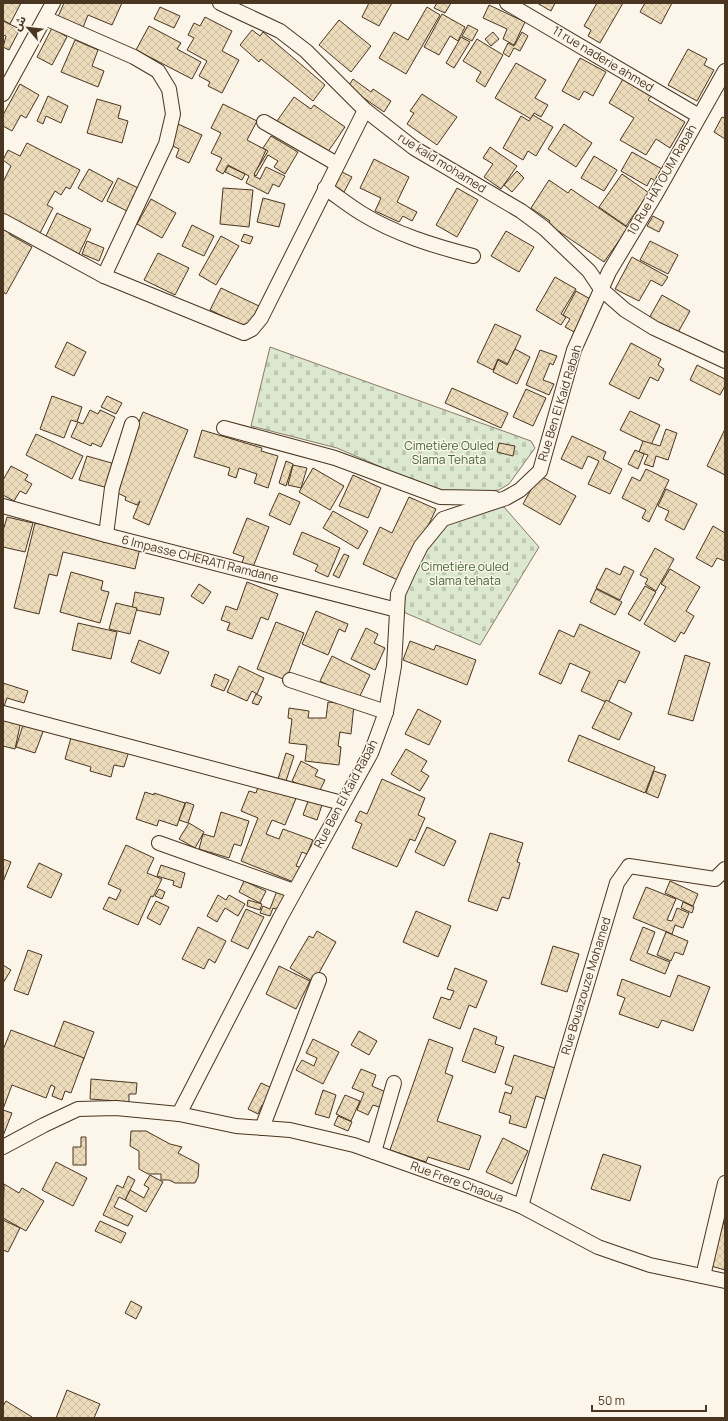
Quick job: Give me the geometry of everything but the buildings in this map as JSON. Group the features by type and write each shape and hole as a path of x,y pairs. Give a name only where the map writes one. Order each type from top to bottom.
{"street":[{"path":"3,94 53,3"},
{"name":"rue kaid mohamed","path":"220,3 280,31 306,51 365,110 414,148 521,211 544,228 589,271 601,289 625,310 654,328 725,361"},
{"name":"11 rue naderie ahmed","path":"507,3 699,116"},
{"path":"45,18 134,57 158,71 169,89 173,114 166,144 104,276"},
{"name":"10 Rue HATOUM Rabah","path":"601,289 608,272 654,197 725,71"},
{"path":"3,221 104,276 244,333 252,329 261,318 365,110"},
{"path":"264,122 337,164"},
{"path":"325,188 361,213 390,228 434,246 473,256"},
{"name":"Rue Ben El Kaid Rabah","path":"179,1114 294,891 370,753 386,712 394,666 398,594 421,546 443,519 506,498 520,490 540,471 574,350 601,289"},
{"path":"106,535 112,488 132,424"},
{"path":"224,428 335,458 440,497 506,498"},
{"name":"6 Impasse CHERATI Ramdane","path":"3,506 106,535 397,610"},
{"path":"290,680 386,712"},
{"path":"3,713 342,803"},
{"path":"159,843 294,891"},
{"name":"Rue Bouazouze Mohamed","path":"521,1206 617,883 628,866 715,880 725,869"},
{"path":"262,1128 319,980"},
{"path":"374,1152 394,1083"},
{"name":"Rue Frere Chaoua","path":"3,1147 78,1109 116,1108 179,1114 236,1126 290,1130 354,1145 521,1206 598,1247 650,1265 725,1281"},
{"path":"703,1276 725,1183"}],"green space":[{"name":"Cimetière Ouled Slama Tehata","path":"270,347 531,441 535,448 509,484 499,490 446,495 337,448 251,426"},
{"name":"Cimetière ouled slama tehata","path":"504,507 539,547 480,645 401,611 401,594 423,547 444,521 470,512"}]}
